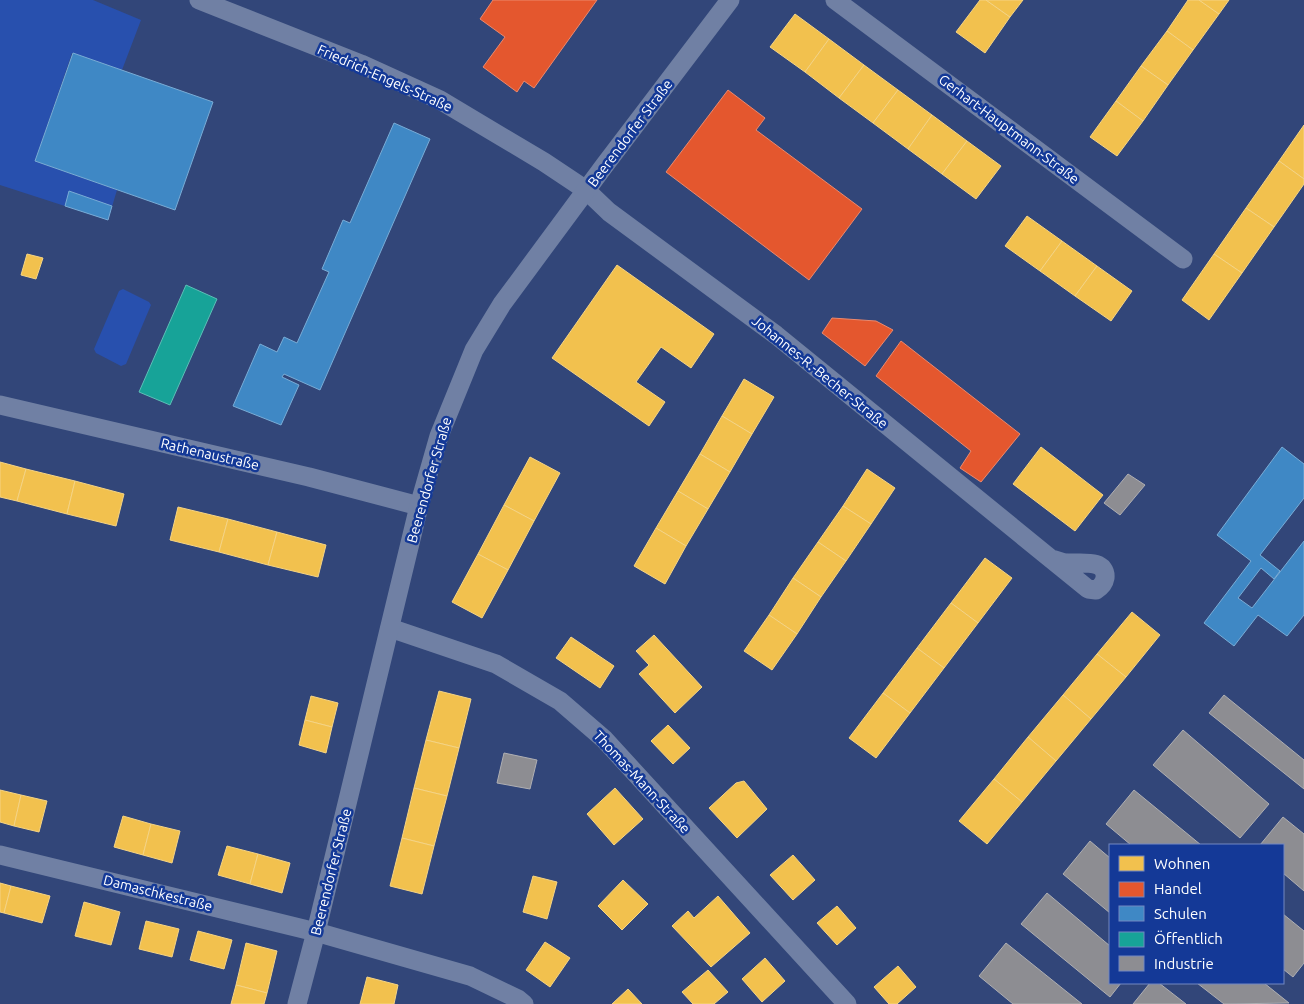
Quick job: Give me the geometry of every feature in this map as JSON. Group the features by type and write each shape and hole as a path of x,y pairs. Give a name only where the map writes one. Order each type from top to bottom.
{"street":[{"name":"Friedrich-Engels-Straße","path":"199,0 361,64 440,100 544,162 586,190"},
{"name":"Beerendorfer Straße","path":"297,1004 420,506 439,436 474,350 494,315 730,0"},
{"name":"Gerhart-Hauptmann-Straße","path":"835,0 1183,259"},
{"name":"Johannes-R.-Becher-Straße","path":"586,190 609,212 776,334 1051,559"},
{"name":"Rathenaustraße","path":"0,405 309,477 420,506"},
{"name":"Thomas-Mann-Straße","path":"390,628 496,664 560,701 604,739 847,1004"},
{"name":"Damaschkestraße","path":"0,855 316,932 470,976 518,999 524,1004"}],"shaded area":[{"path":"0,0 93,0 141,20 122,70 72,53 35,161 117,190 108,220 0,185"},
{"path":"123,289 149,302 151,305 126,364 121,366 96,353 94,349 119,291"}],"building: Wohnen":[{"path":"980,0 986,0 1010,17 985,53 956,32"},
{"path":"986,0 1023,0 1010,17"},
{"path":"1188,0 1199,0 1219,14 1193,50 1167,31"},
{"path":"1199,0 1229,0 1219,14"},
{"path":"795,14 829,39 805,72 770,47"},
{"path":"1167,31 1193,50 1168,85 1141,66"},
{"path":"829,39 864,65 839,98 805,72"},
{"path":"864,65 898,90 873,123 839,98"},
{"path":"1141,66 1168,85 1143,121 1116,101"},
{"path":"898,90 932,115 908,149 873,123"},
{"path":"1116,101 1143,121 1117,156 1090,137"},
{"path":"932,115 967,141 942,174 908,149"},
{"path":"1304,125 1304,179 1279,161"},
{"path":"967,141 1001,166 976,199 942,174"},
{"path":"1279,161 1304,179 1304,184 1274,227 1246,208"},
{"path":"1246,208 1274,227 1242,273 1214,254"},
{"path":"1027,216 1062,241 1040,271 1005,246"},
{"path":"1062,241 1097,266 1075,296 1040,271"},
{"path":"27,254 43,258 36,279 21,275"},
{"path":"1214,254 1242,273 1209,320 1182,300"},
{"path":"617,265 714,334 691,368 661,347 636,382 665,402 649,426 552,358"},
{"path":"1097,266 1132,291 1111,321 1075,296"},
{"path":"744,379 774,397 752,434 722,416"},
{"path":"722,416 752,434 730,472 700,454"},
{"path":"1041,447 1103,495 1075,531 1013,484"},
{"path":"700,454 730,472 708,509 678,491"},
{"path":"530,457 560,473 534,521 504,505"},
{"path":"0,462 26,469 17,501 0,497"},
{"path":"26,469 75,481 67,514 17,501"},
{"path":"867,469 895,488 871,524 843,506"},
{"path":"75,481 124,494 116,526 67,514"},
{"path":"678,491 708,509 686,546 656,528"},
{"path":"504,505 534,521 508,570 478,554"},
{"path":"843,506 871,524 846,561 818,542"},
{"path":"178,507 228,519 219,552 170,540"},
{"path":"228,519 277,532 268,565 219,552"},
{"path":"656,528 686,546 665,584 634,566"},
{"path":"277,532 326,545 318,577 268,565"},
{"path":"818,542 846,561 821,597 793,578"},
{"path":"478,554 508,570 482,618 452,602"},
{"path":"985,558 1012,578 978,623 951,603"},
{"path":"793,578 821,597 797,634 769,615"},
{"path":"951,603 978,623 944,668 917,648"},
{"path":"1132,612 1160,635 1126,677 1097,654"},
{"path":"769,615 797,634 772,670 744,651"},
{"path":"654,635 702,687 675,713 639,674 649,665 636,651"},
{"path":"571,637 614,666 600,688 556,658"},
{"path":"917,648 944,668 910,713 883,693"},
{"path":"1097,654 1126,677 1091,719 1063,695"},
{"path":"439,691 471,699 459,748 426,740"},
{"path":"883,693 910,713 876,758 849,738"},
{"path":"1063,695 1091,719 1056,761 1028,737"},
{"path":"311,696 338,703 332,727 305,720"},
{"path":"305,720 332,727 326,753 299,745"},
{"path":"668,725 690,748 673,764 651,741"},
{"path":"1028,737 1056,761 1022,802 994,779"},
{"path":"426,740 459,748 447,796 414,788"},
{"path":"994,779 1022,802 987,844 959,821"},
{"path":"744,781 767,809 737,838 709,808 736,783"},
{"path":"414,788 447,796 434,846 402,838"},
{"path":"615,788 643,819 614,845 587,814"},
{"path":"0,790 21,795 14,826 0,822"},
{"path":"21,795 47,801 39,832 14,826"},
{"path":"123,816 151,824 143,855 114,847"},
{"path":"151,824 180,831 172,863 143,855"},
{"path":"402,838 434,846 422,894 390,886"},
{"path":"227,846 258,854 250,884 218,875"},
{"path":"258,854 290,863 282,893 250,884"},
{"path":"793,855 815,880 793,900 770,875"},
{"path":"533,876 557,882 547,919 523,912"},
{"path":"623,880 648,904 622,930 598,906"},
{"path":"0,883 11,886 4,913 0,912"},
{"path":"11,886 50,896 42,923 4,913"},
{"path":"718,896 750,933 711,967 672,926 688,911 694,918"},
{"path":"84,902 120,912 111,945 75,936"},
{"path":"837,906 856,928 837,945 817,923"},
{"path":"146,921 179,929 172,957 139,949"},
{"path":"198,931 232,940 224,969 190,960"},
{"path":"545,942 570,958 550,987 526,970"},
{"path":"246,943 277,951 267,993 236,985"},
{"path":"765,958 785,981 762,1002 742,979"},
{"path":"898,966 916,987 897,1004 889,1004 874,987"},
{"path":"708,970 728,992 714,1004 693,1004 682,992"},
{"path":"367,977 398,985 394,1004 360,1004"},
{"path":"236,985 267,993 264,1004 231,1004"},
{"path":"628,989 642,1004 612,1004"}],"building: Handel":[{"path":"493,0 597,0 534,88 524,81 517,92 483,67 505,37 480,19"},
{"path":"728,90 765,118 756,130 862,209 809,280 666,172"},
{"path":"832,318 876,321 893,330 865,366 822,333"},
{"path":"901,341 1020,434 981,482 960,468 971,451 876,376"}],"building: Schulen":[{"path":"73,53 213,102 175,210 35,161"},
{"path":"394,123 430,139 320,390 284,374 282,377 299,385 281,425 233,406 260,344 277,352 284,337 297,343 329,272 322,269 343,220 350,223"},
{"path":"69,191 112,206 108,220 65,206"},
{"path":"1282,447 1304,464 1304,498 1260,555 1280,571 1274,579 1261,568 1238,598 1252,608 1304,541 1304,615 1287,636 1258,615 1234,646 1204,623 1251,561 1217,535"}],"building: Öffentlich":[{"path":"186,285 217,299 170,405 139,392"}],"building: Industrie":[{"path":"1128,474 1145,485 1120,515 1104,503"},
{"path":"1224,695 1304,760 1304,789 1209,713"},
{"path":"1183,730 1269,804 1240,838 1153,765"},
{"path":"504,753 537,760 530,789 497,783"},
{"path":"1134,790 1200,844 1130,844 1106,824"},
{"path":"1283,817 1304,834 1304,891 1284,874 1284,844 1261,844"},
{"path":"1090,841 1109,857 1109,912 1063,874"},
{"path":"1047,893 1109,945 1109,984 1120,984 1110,997 1021,924"},
{"path":"1284,915 1304,931 1304,963 1293,977 1284,970"},
{"path":"1006,943 1082,1004 1013,1004 979,976"},
{"path":"1149,984 1160,984 1186,1004 1133,1004"},
{"path":"1198,984 1265,984 1289,1003 1224,1004"}]}
